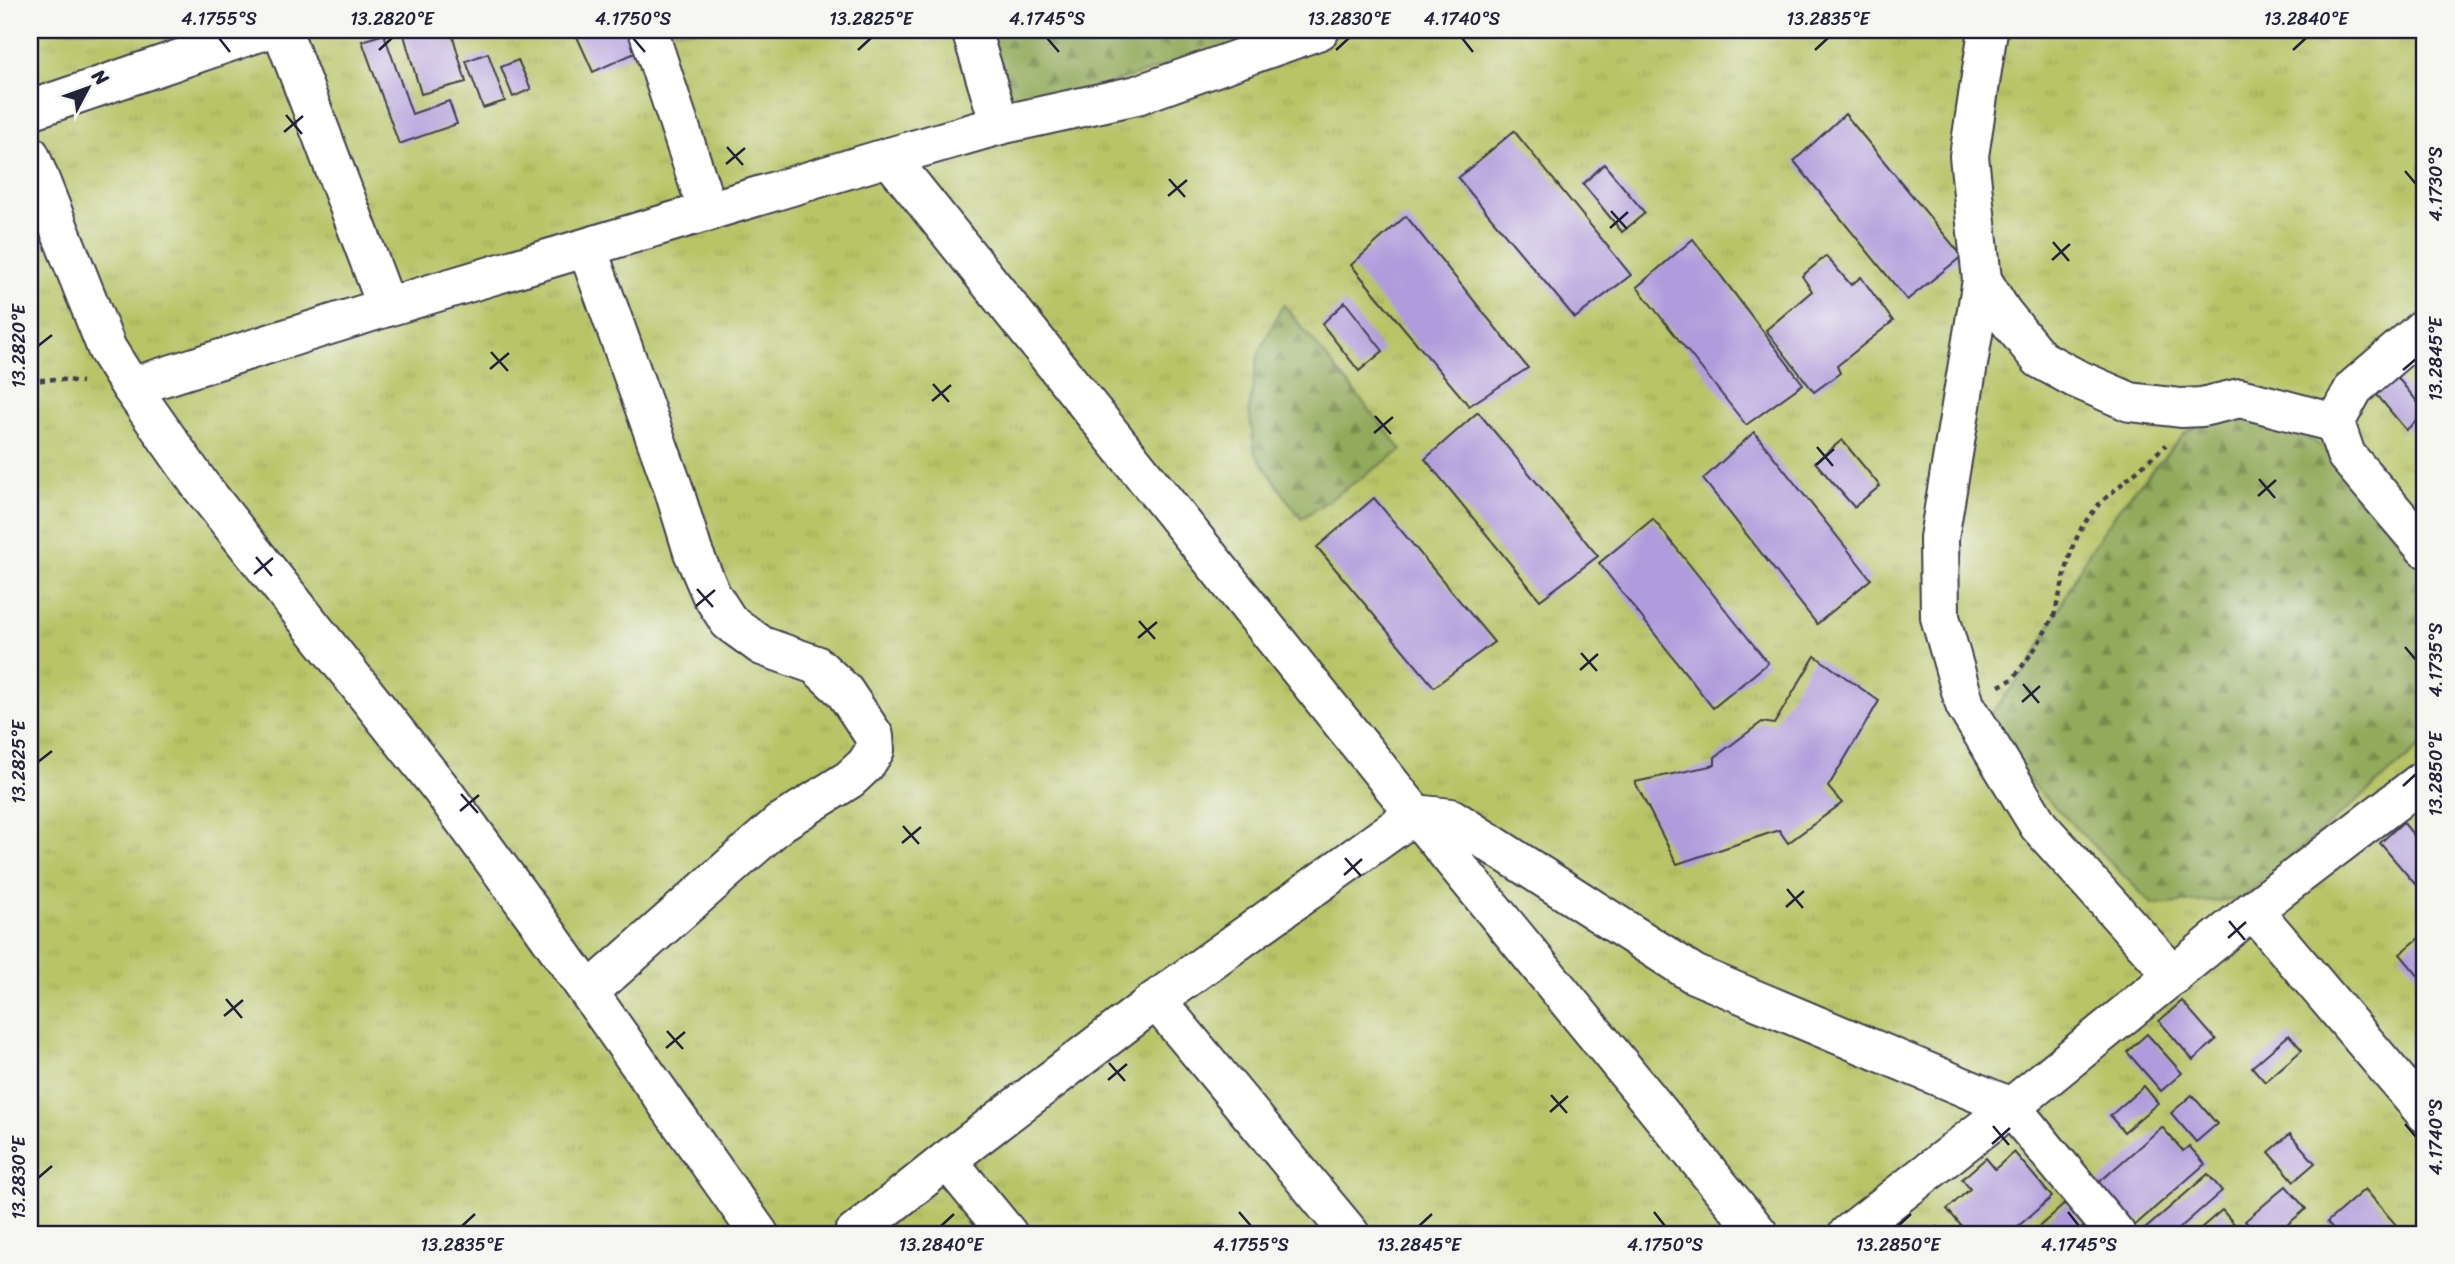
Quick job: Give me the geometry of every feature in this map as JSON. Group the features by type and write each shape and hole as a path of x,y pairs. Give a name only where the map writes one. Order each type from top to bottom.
{"street":[{"path":"30,110 265,30"},
{"path":"282,30 387,307"},
{"path":"648,30 708,212"},
{"path":"971,30 1000,125"},
{"path":"131,387 387,307 889,157 1000,125 1137,95 1317,30"},
{"path":"1988,30 1969,156 1982,280 1939,538 1940,617 1965,705 2039,826 2174,976"},
{"path":"30,155 107,349 131,387 200,485 442,790 589,992 759,1234"},
{"path":"889,157 1415,814 1759,1234"},
{"path":"587,248 711,594 729,622 762,646 816,665 844,691 874,736 874,750 866,764 850,779 780,823 589,992"},
{"path":"1982,280 2002,312 2040,359 2130,402 2180,408 2202,407 2240,398 2335,423"},
{"path":"2425,327 2354,388 2335,423 2346,455 2425,548"},
{"path":"1848,1234 2011,1107 2253,910 2425,779"},
{"path":"854,1234 1156,1000 1415,814 1451,818 1694,974 2011,1107 2116,1234"},
{"path":"2253,910 2425,1113"},
{"path":"1156,1000 1350,1234"},
{"path":"947,1160 1008,1234"}],"path":[{"path":"1965,705 2012,679 2036,647 2054,616 2072,548 2083,524 2099,503 2167,444 2202,407"}],"green space":[{"path":"30,30 2425,30 2425,1234 30,1234"},
{"path":"981,30 1286,30 1007,114"},
{"path":"1283,304 1402,450 1301,519 1255,453 1249,410 1258,355"},
{"path":"2230,408 2296,430 2326,450 2425,573 2425,743 2241,899 2153,905 2025,777 1990,715 2028,668 2083,562 2121,505 2185,433"}],"building":[{"path":"421,30 451,30 466,82 421,94 404,35"},
{"path":"574,30 627,30 637,52 593,72"},
{"path":"384,34 412,114 449,101 457,124 399,144 362,41"},
{"path":"488,53 505,101 483,108 466,61"},
{"path":"518,60 531,89 513,97 501,67"},
{"path":"1845,114 1962,256 1907,300 1794,161"},
{"path":"1514,131 1631,275 1575,318 1458,178"},
{"path":"1604,164 1645,213 1622,232 1583,184"},
{"path":"1406,216 1528,368 1469,406 1351,265"},
{"path":"1693,239 1803,384 1746,425 1637,287"},
{"path":"1826,256 1851,285 1861,277 1893,321 1837,366 1840,373 1814,392 1766,330 1812,291 1802,276"},
{"path":"1345,302 1383,351 1359,371 1322,324"},
{"path":"2398,378 2425,411 2425,414 2406,430 2377,395"},
{"path":"1478,412 1598,556 1540,600 1425,459"},
{"path":"1754,432 1871,579 1817,624 1703,479"},
{"path":"1842,440 1880,486 1854,507 1815,462"},
{"path":"2425,465 2425,484 2416,473"},
{"path":"1374,498 1494,642 1434,687 1317,547"},
{"path":"1653,519 1768,663 1713,708 1599,563"},
{"path":"1815,656 1879,701 1828,787 1842,803 1788,843 1779,830 1677,864 1635,782 1715,765 1715,757 1762,722 1774,724"},
{"path":"2403,822 2425,849 2425,875 2415,884 2380,843"},
{"path":"2425,933 2425,984 2400,954"},
{"path":"2182,1001 2216,1040 2193,1060 2159,1021"},
{"path":"2147,1034 2182,1073 2161,1091 2127,1052"},
{"path":"2289,1035 2302,1050 2265,1082 2252,1067"},
{"path":"2144,1086 2158,1103 2124,1132 2110,1116"},
{"path":"2192,1095 2217,1124 2196,1142 2171,1113"},
{"path":"2162,1127 2183,1151 2189,1146 2205,1164 2134,1226 2097,1184"},
{"path":"2290,1134 2315,1163 2294,1181 2269,1152"},
{"path":"2014,1152 2052,1197 2009,1234 1968,1234 1947,1209 1970,1189 1962,1179 1986,1158 1995,1169"},
{"path":"2208,1174 2222,1191 2173,1234 2147,1234 2144,1230"},
{"path":"2286,1186 2306,1209 2276,1234 2256,1234 2245,1221"},
{"path":"2365,1189 2397,1226 2387,1234 2338,1234 2327,1222"},
{"path":"2066,1203 2085,1226 2075,1234 2036,1234 2034,1231"},
{"path":"2222,1210 2243,1234 2194,1234"},
{"path":"2425,1219 2425,1234 2407,1234"},
{"path":"1938,1227 1944,1234 1931,1234"}]}
